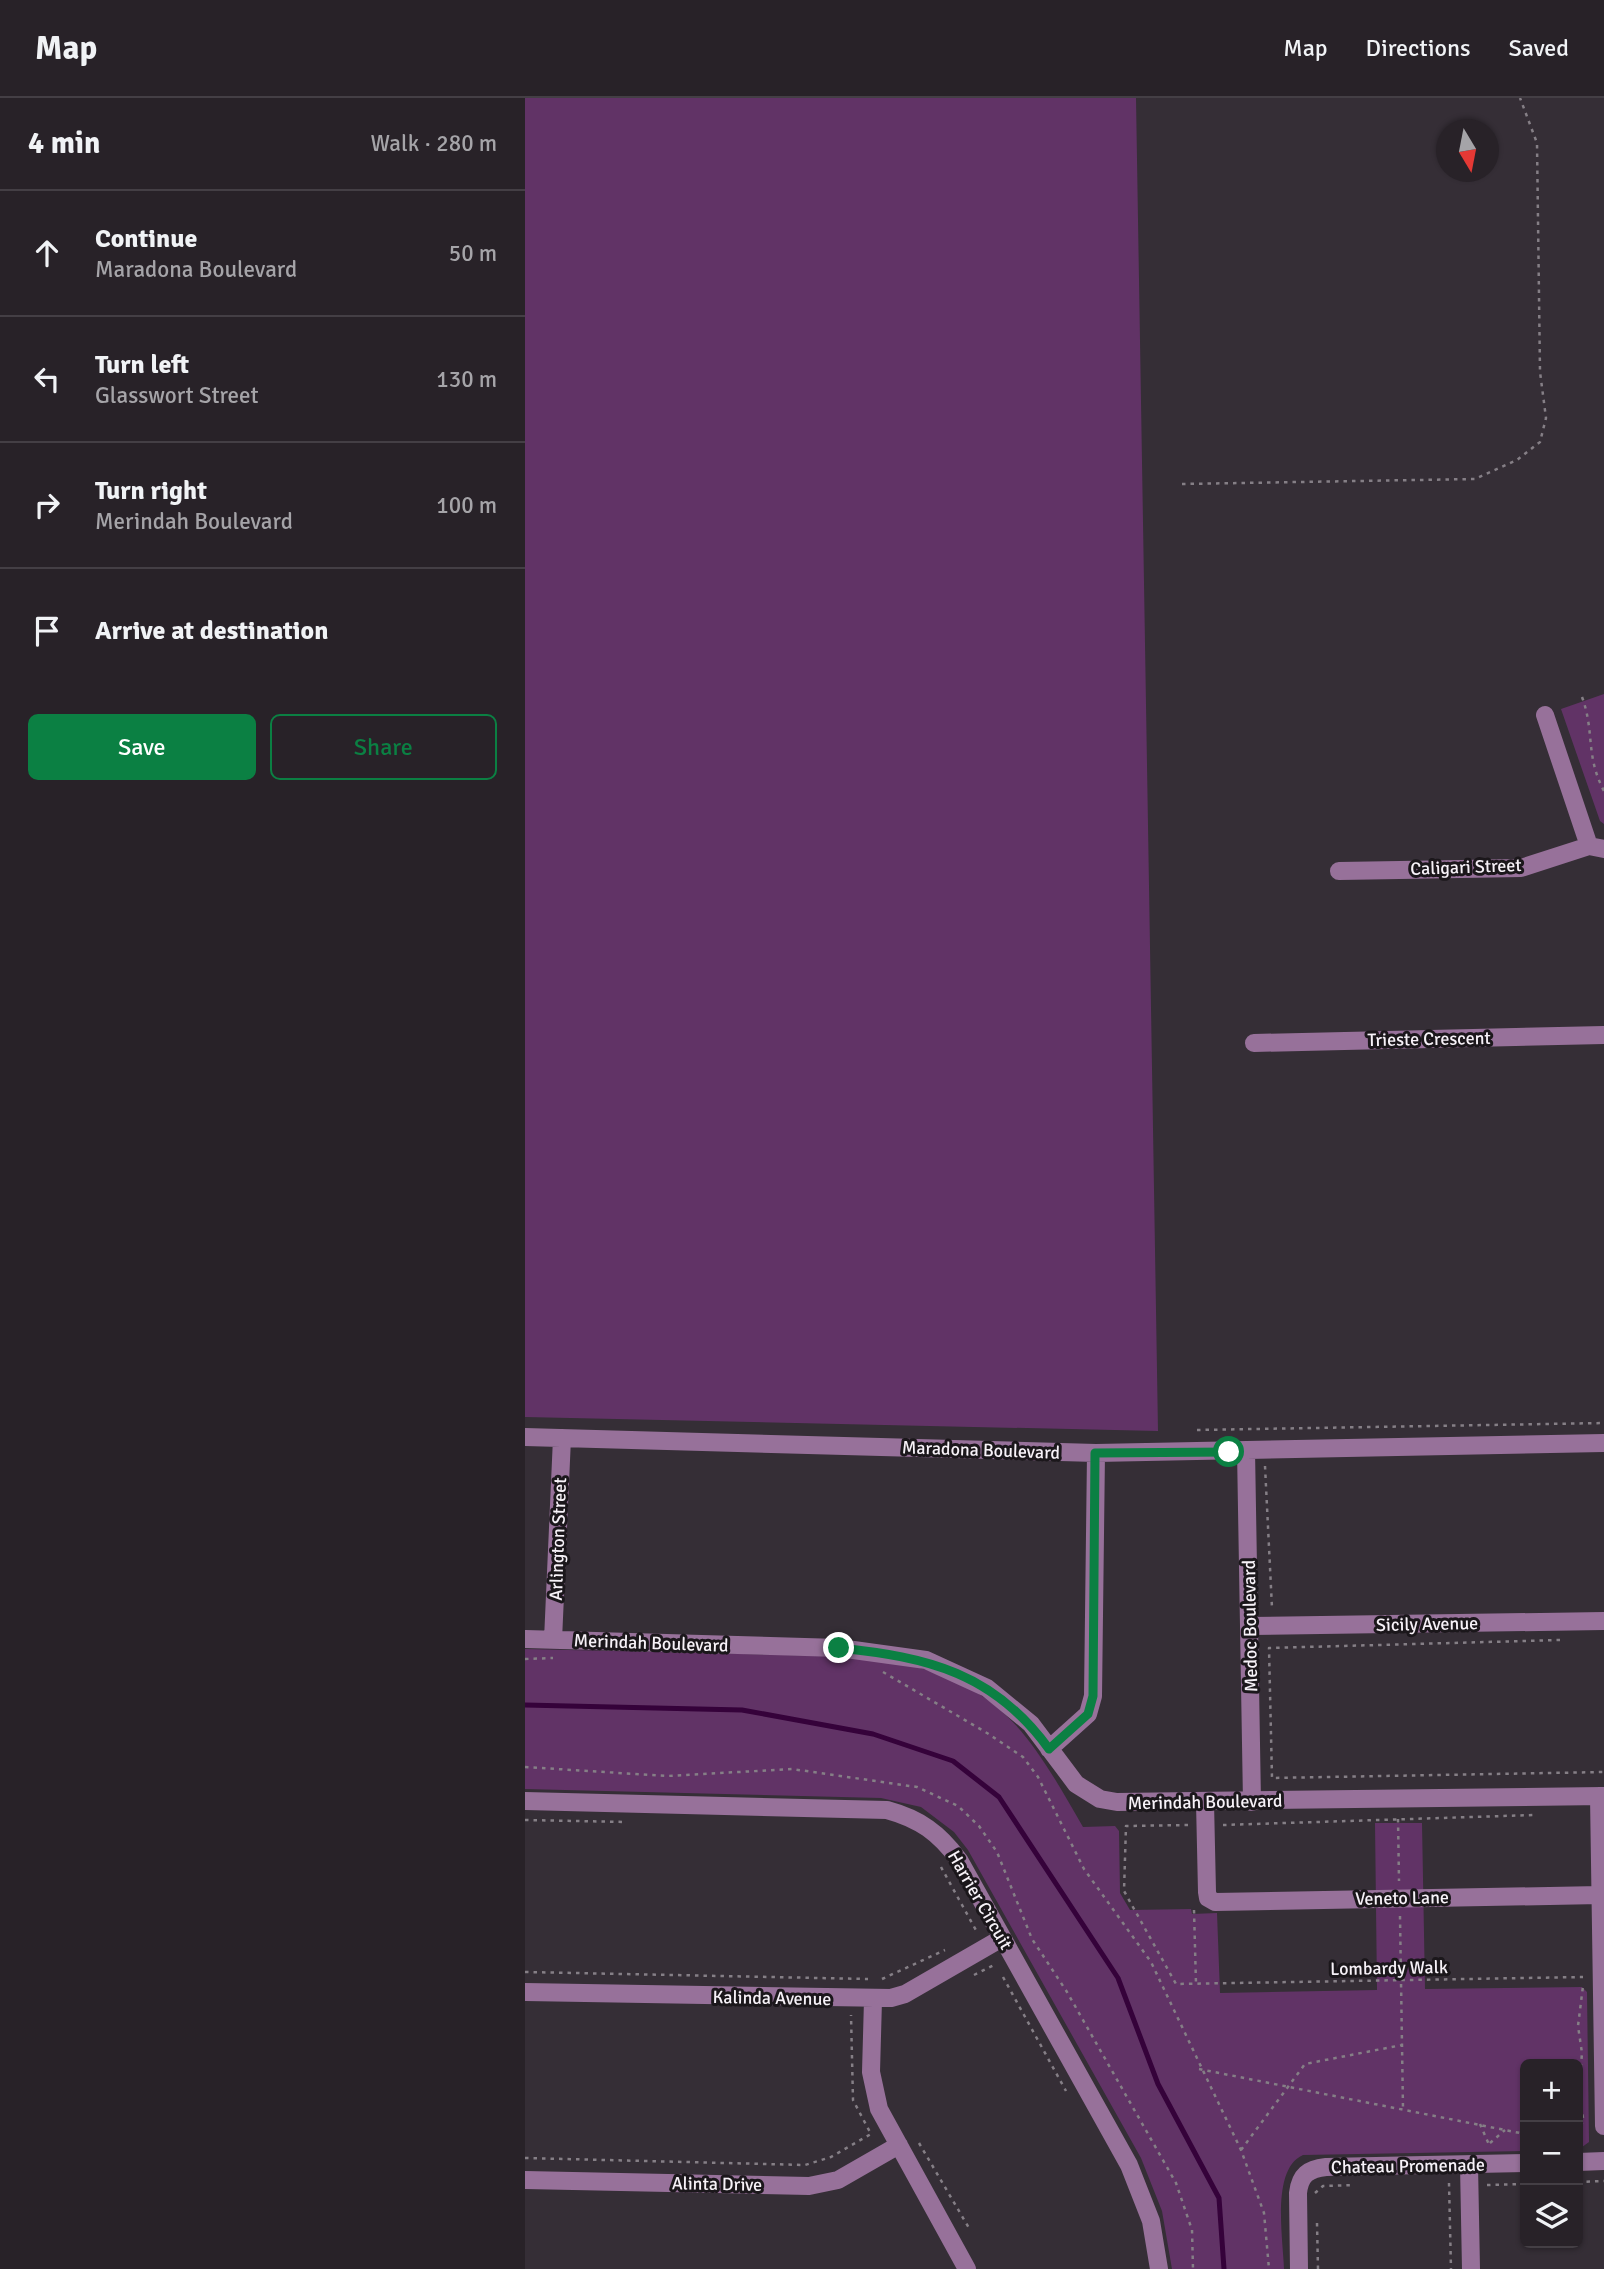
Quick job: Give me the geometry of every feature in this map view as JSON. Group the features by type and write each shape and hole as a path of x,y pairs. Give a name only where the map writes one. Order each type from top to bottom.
{"street":[{"path":"1545,715 1597,848"},
{"name":"Caligari Street","path":"1339,871 1521,868 1597,848"},
{"name":"Trieste Crescent","path":"1254,1043 1604,1035"},
{"name":"Maradona Boulevard","path":"525,1437 1095,1453 1604,1443"},
{"name":"Arlington Street","path":"553,1640 562,1438"},
{"name":"Medoc Boulevard","path":"1246,1450 1252,1802"},
{"path":"1049,1749 1088,1714 1093,1696 1095,1453"},
{"name":"Sicily Avenue","path":"1251,1626 1604,1621"},
{"name":"Merindah Boulevard","path":"525,1639 839,1648 926,1660 987,1688 1031,1724 1067,1775 1100,1799 1132,1804 1601,1796"},
{"path":"1601,1796 1604,2126"},
{"name":"Harrier Circuit","path":"525,1801 866,1809 908,1816 928,1826 945,1841 1129,2165 1151,2221 1159,2269"},
{"path":"1205,1802 1199,1825 1207,1895"},
{"name":"Veneto Lane","path":"1207,1895 1215,1902 1600,1895"},
{"name":"Kalinda Avenue","path":"525,1992 873,2000 905,1994 1002,1938"},
{"path":"873,2000 872,2084 879,2109 907,2140 967,2269"},
{"name":"Alinta Drive","path":"525,2180 809,2186 838,2180 907,2140"},
{"path":"1583,2162 1604,2161"},
{"name":"Chateau Promenade","path":"1299,2269 1298,2193 1300,2181 1307,2172 1326,2167 1520,2163"},
{"path":"1469,2165 1471,2269"}],"path":[{"path":"1182,484 1475,479 1517,460 1540,442 1546,418 1540,372 1537,143 1520,98"},
{"path":"1582,697 1589,715 1591,762 1604,791"},
{"path":"1197,1430 1604,1423"},
{"path":"1265,1449 1269,1608 1283,1608"},
{"path":"1562,1640 1269,1648 1272,1778 1604,1772"},
{"path":"525,1659 565,1658"},
{"path":"873,1667 987,1733 1023,1757 1038,1777 1084,1869 1151,1962 1199,2069 1241,2150 1264,2213 1269,2269"},
{"path":"525,1767 667,1776 792,1769 918,1787 958,1806 979,1826 997,1852 1032,1938 1176,2183 1192,2230 1193,2269"},
{"path":"1199,1825 1547,1815"},
{"path":"1398,1819 1403,2109"},
{"path":"525,1820 633,1822"},
{"name":"Lombardy Walk","path":"1199,1825 1126,1826 1124,1891 1176,1984 1583,1977"},
{"path":"935,1858 978,1933 967,1939"},
{"path":"1196,1984 1194,1900 1207,1895"},
{"path":"525,1972 886,1979 955,1944"},
{"path":"1002,1976 1066,2091"},
{"path":"1582,2122 1579,2089 1582,2053 1578,2026 1583,1991"},
{"path":"525,2158 817,2163 870,2134 853,2100 851,2013"},
{"path":"1241,2150 1299,2069 1312,2061 1402,2045"},
{"path":"1199,2069 1520,2133"},
{"path":"1480,2124 1490,2143 1489,2152"},
{"path":"1490,2143 1505,2130"},
{"path":"907,2140 969,2228"},
{"path":"1489,2182 1487,2185 1520,2184"},
{"path":"1583,2182 1604,2182"},
{"path":"1437,2183 1449,2183 1451,2269"},
{"path":"1317,2193 1323,2186 1361,2185"},
{"path":"1317,2218 1318,2269"}],"shaded area":[{"path":"525,98 1136,98 1158,1431 525,1417"},
{"path":"1604,694 1604,824 1600,821 1561,709"},
{"path":"525,1649 875,1657 917,1667 951,1679 979,1694 1003,1712 1043,1760 1083,1827 1115,1826 1119,1831 1120,1893 1130,1910 1191,1909 1192,1914 1217,1913 1220,1993 1377,1990 1375,1823 1422,1823 1425,1989 1582,1987 1587,1992 1589,2142 1583,2146 1583,2059 1520,2059 1520,2151 1303,2155 1293,2163 1286,2174 1283,2189 1281,2223 1284,2269 1172,2269 1162,2211 1141,2158 968,1850 954,1832 921,1807 881,1798 525,1789"}],"waterway":[{"path":"525,1705 742,1710 873,1734 953,1761 999,1797 1118,1978 1158,2084 1219,2198 1224,2269"}],"route":[{"path":"839,1648 926,1660 957,1672 987,1688 1013,1707 1031,1724 1049,1749 1088,1714 1093,1696 1095,1453 1229,1452"}]}
